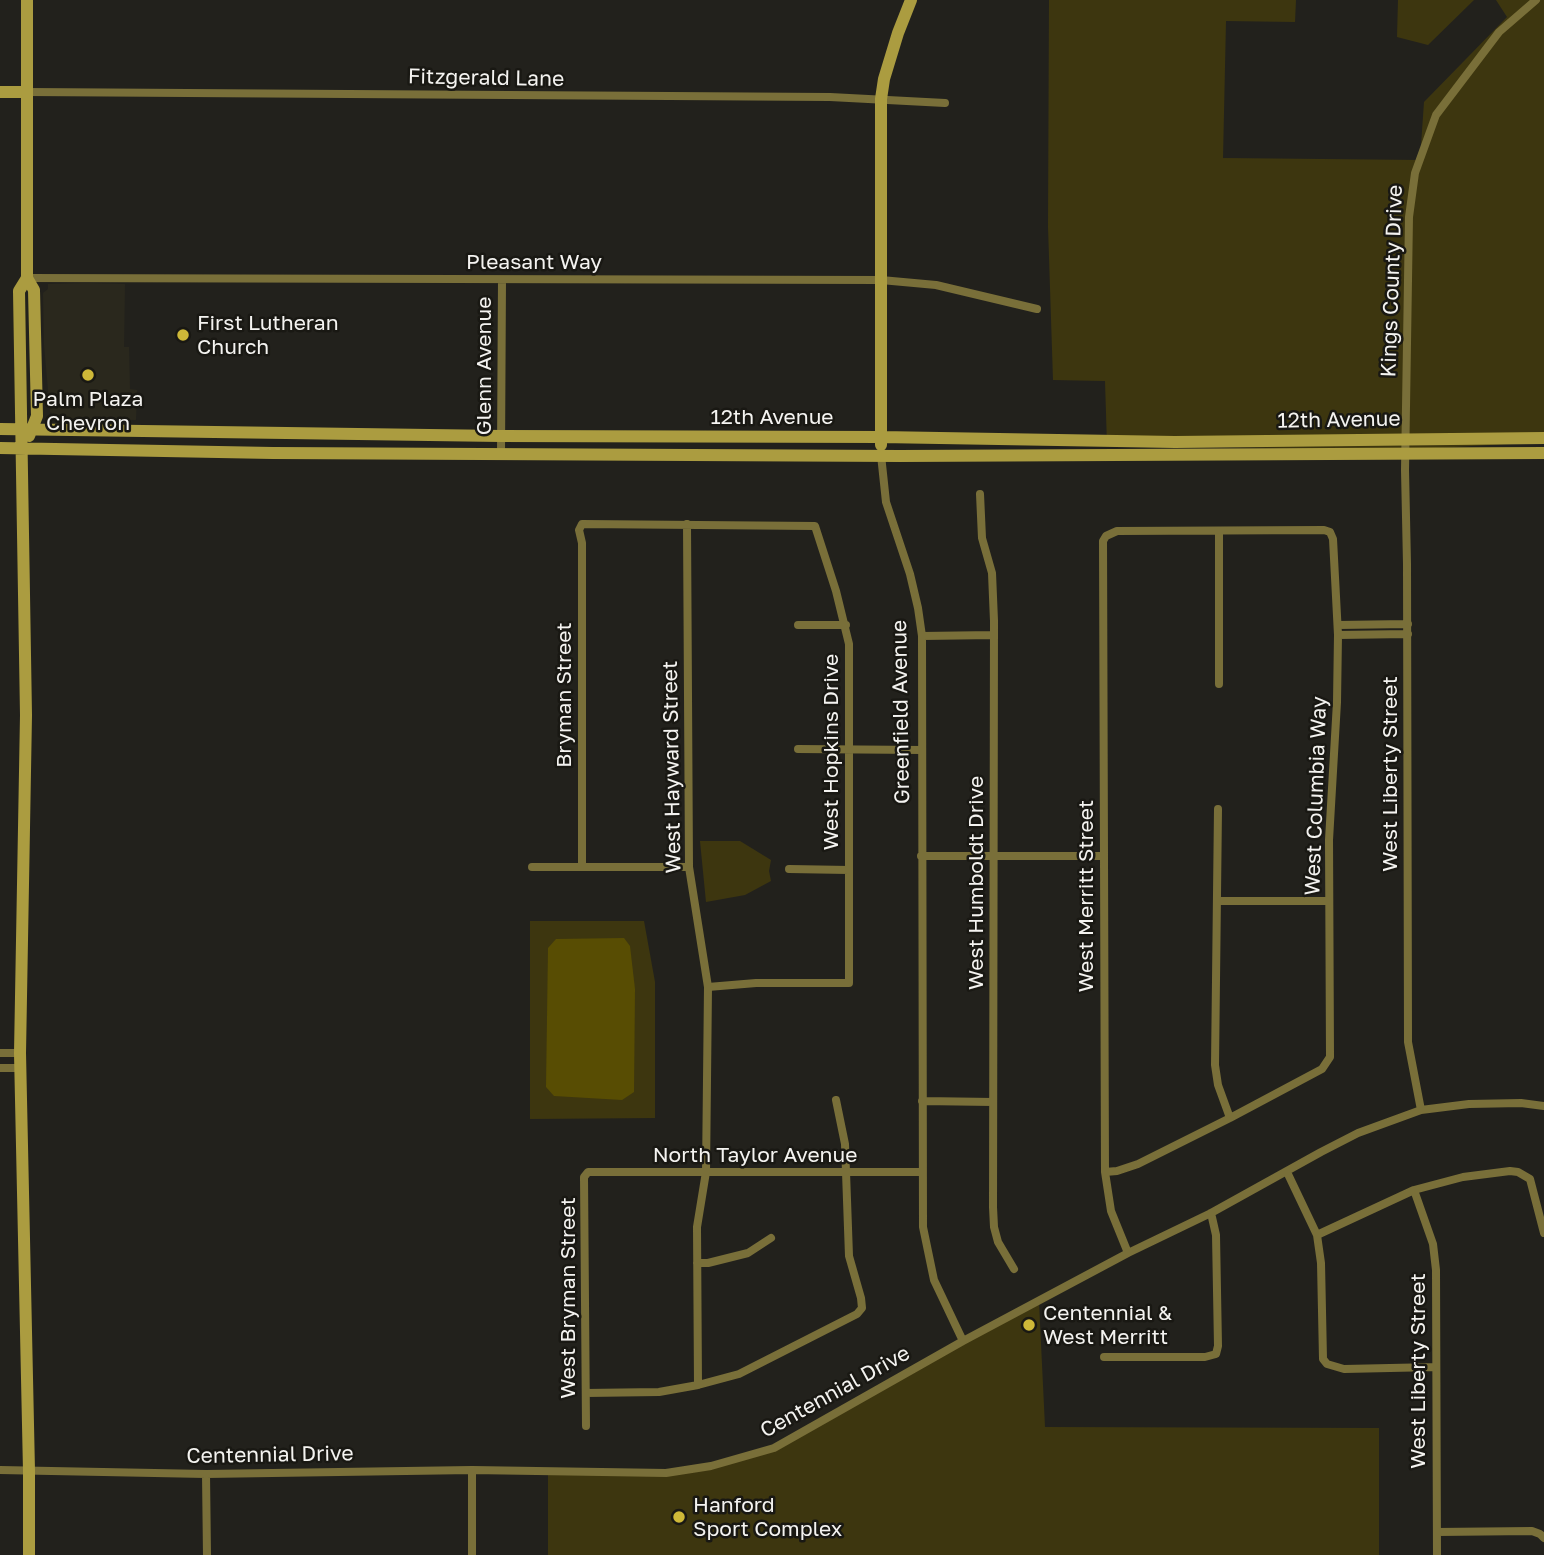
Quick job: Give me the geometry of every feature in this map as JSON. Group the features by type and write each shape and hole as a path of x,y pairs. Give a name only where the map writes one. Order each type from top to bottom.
{"main road":[{"path":"27,0 27,278 34,290 37,416 27,429 23,449 26,715 20,1068 29,1555"},
{"name":"Greenfield Avenue","path":"881,455 881,99 884,79 911,0"},
{"path":"0,92 27,92"},
{"name":"12th Avenue","path":"0,429 1175,442 1544,438"},
{"name":"12th Avenue","path":"0,448 273,453 881,455 1544,453"}],"street":[{"name":"Kings County Drive","path":"1405,438 1407,255 1415,173 1436,115 1499,32 1536,0"},
{"name":"Fitzgerald Lane","path":"27,92 830,97 945,103"},
{"name":"Pleasant Way","path":"27,278 881,280 936,285 1037,309"},
{"name":"Glenn Avenue","path":"501,453 502,280"},
{"name":"West Liberty Street","path":"1405,438 1408,1042 1421,1110"},
{"name":"Greenfield Avenue","path":"881,455 886,502 910,574 922,636 922,1227 928,1258 943,1303 963,1341"},
{"name":"West Humboldt Drive","path":"980,494 982,538 992,573 994,635 994,1227 998,1242 1014,1269"},
{"name":"Bryman Street","path":"582,867 582,543 579,530 582,524 687,524"},
{"name":"West Hopkins Drive","path":"687,524 816,526 846,625 849,644 849,983 708,987"},
{"name":"West Hayward Street","path":"687,524 689,867 708,987 706,1172 697,1227 698,1385"},
{"name":"West Columbia Way","path":"1219,531 1317,529 1330,532 1334,548 1338,625 1337,702 1329,840 1328,1063 1322,1069 1230,1118"},
{"name":"West Merritt Street","path":"1128,1253 1111,1212 1105,1172 1101,548 1106,536 1117,531 1219,531"},
{"path":"1219,531 1219,684"},
{"path":"1338,625 1408,624"},
{"path":"798,625 846,625"},
{"path":"1338,635 1408,634"},
{"path":"922,636 994,635"},
{"path":"797,749 922,750"},
{"path":"1105,1172 1138,1164 1230,1118 1217,1084 1215,1065 1218,809"},
{"path":"921,856 1104,856"},
{"path":"532,867 689,867"},
{"path":"789,869 849,870"},
{"path":"1218,901 1329,901"},
{"path":"0,1053 20,1053"},
{"path":"0,1068 20,1068"},
{"path":"586,1393 659,1392 739,1374 857,1314 862,1308 849,1256 845,1144 836,1100"},
{"path":"922,1101 993,1102"},
{"name":"Centennial Drive","path":"0,1470 206,1474 472,1470 666,1473 741,1459 774,1448 963,1341 1128,1253 1211,1213 1358,1133 1421,1110 1469,1104 1521,1103 1544,1106"},
{"path":"1287,1171 1317,1235 1321,1273 1323,1359 1327,1364 1345,1368 1436,1367"},
{"path":"1317,1235 1414,1189 1442,1181 1510,1171 1525,1175 1534,1186 1544,1233"},
{"name":"North Taylor Avenue","path":"588,1172 921,1172"},
{"name":"West Bryman Street","path":"586,1426 584,1177 588,1172"},
{"name":"West Liberty Street","path":"1414,1189 1433,1244 1436,1270 1437,1555"},
{"path":"1104,1357 1205,1357 1216,1354 1216,1235 1211,1213"},
{"path":"697,1263 708,1263 748,1253 771,1238"},
{"path":"472,1470 472,1555"},
{"path":"206,1474 207,1555"},
{"path":"1437,1532 1532,1531 1542,1536"}],"shaded area":[{"path":"1049,0 1296,0 1295,22 1226,21 1223,158 1420,160 1424,102 1507,17 1496,0 1544,0 1544,442 1400,450 1107,445 1105,381 1053,380 1048,226"},
{"path":"1398,0 1474,0 1428,45 1397,37"},
{"path":"48,284 125,284 124,347 129,347 130,389 137,390 136,420 58,419 50,412 43,293 48,289"},
{"path":"700,841 740,841 771,860 771,881 745,895 706,902"},
{"path":"530,921 644,921 655,982 655,1118 530,1119"},
{"path":"624,938 630,946 635,989 634,1092 622,1100 554,1096 546,1087 548,948 556,939"},
{"path":"1039,1302 1045,1427 1379,1428 1379,1555 548,1555 548,1470 666,1473 774,1448"}],"place":[{"name":"First Lutheran Church","path":"183,335"},
{"name":"Palm Plaza Chevron","path":"88,375"},
{"name":"Centennial & West Merritt","path":"1029,1325"},
{"name":"Hanford Sport Complex","path":"679,1517"}]}
